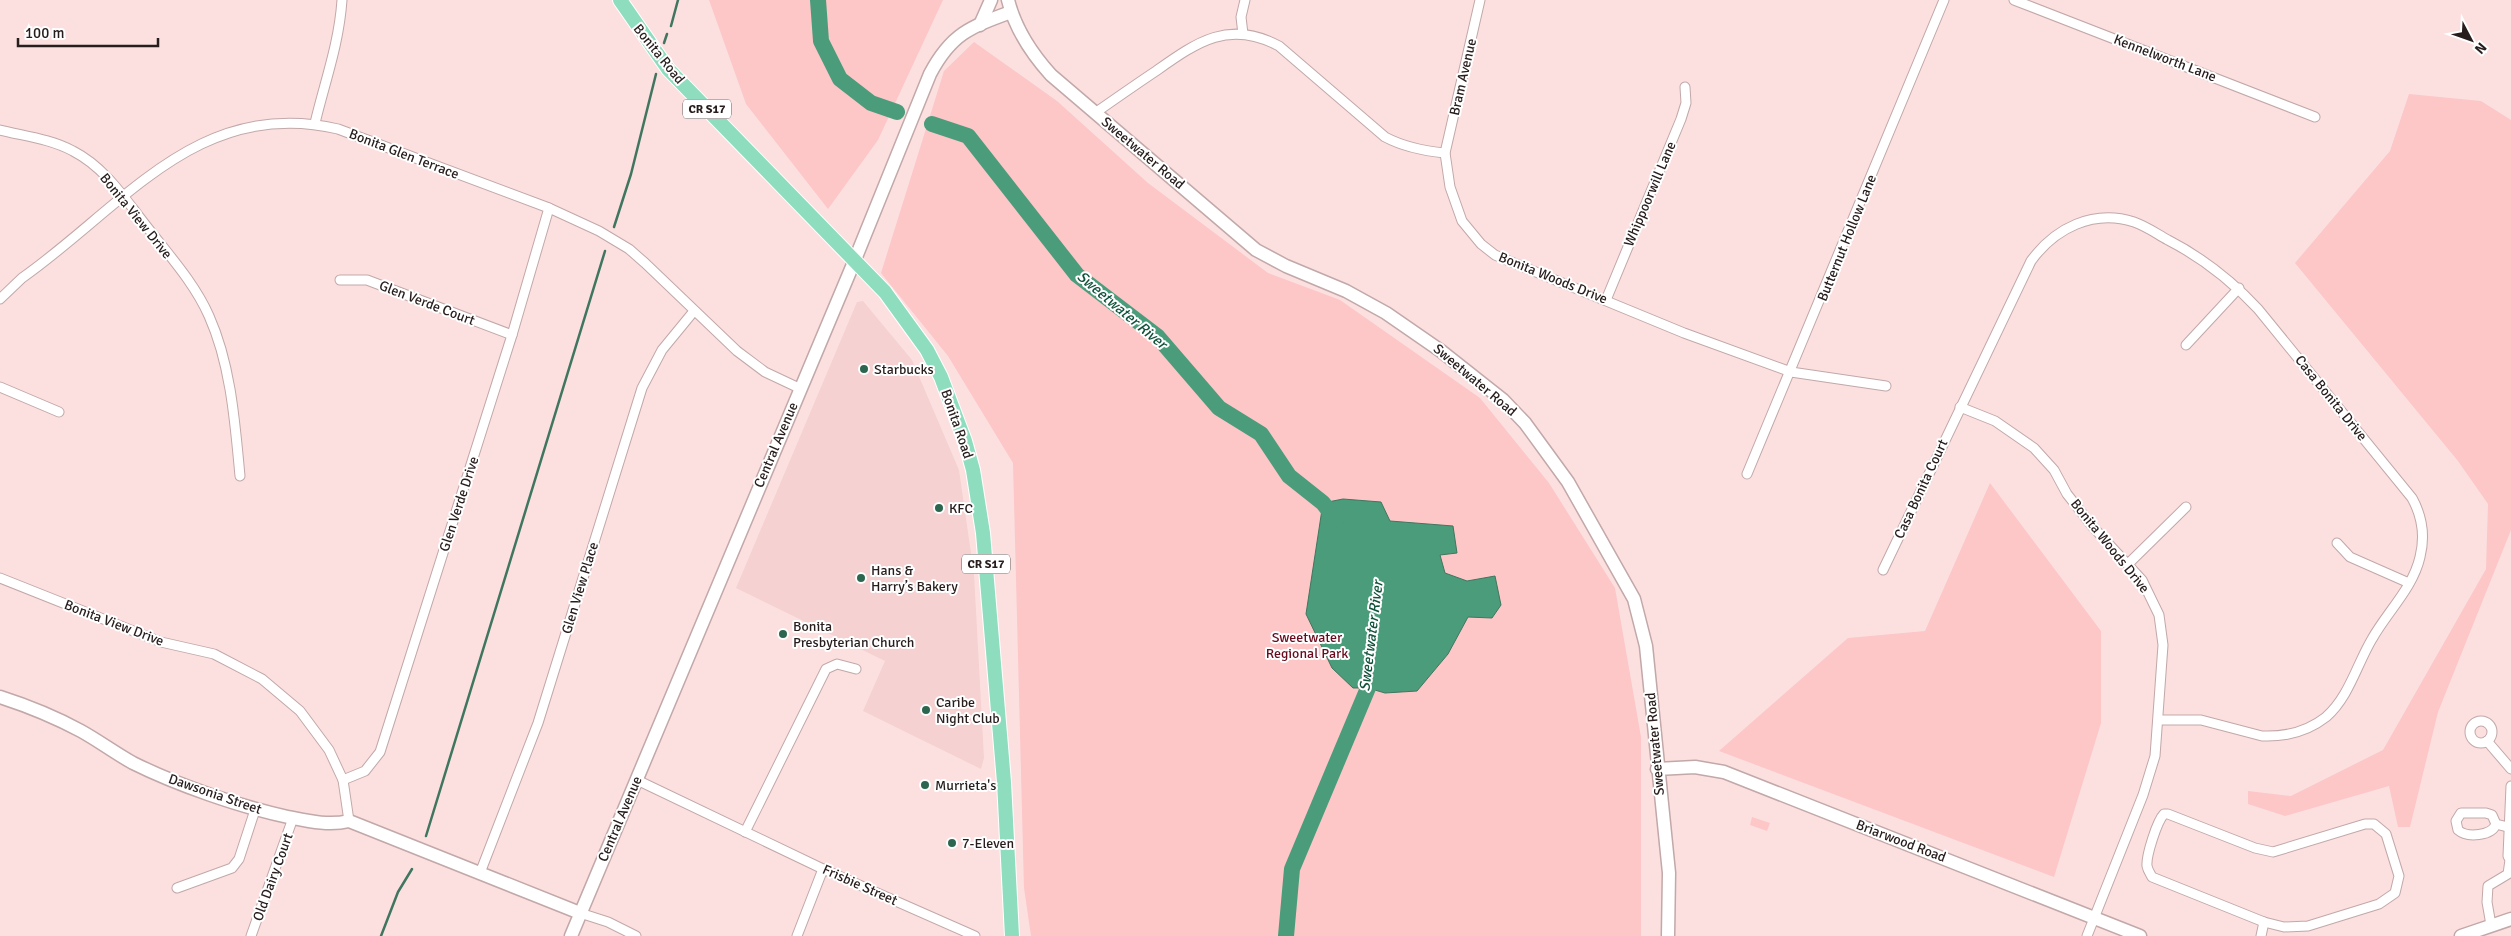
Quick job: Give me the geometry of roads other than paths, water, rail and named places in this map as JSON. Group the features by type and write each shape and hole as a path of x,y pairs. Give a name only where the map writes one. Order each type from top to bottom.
{"main road":[{"name":"Bonita Road","path":"620,0 668,69 885,292 927,350 944,386 965,441 973,470 983,533 1004,782 1012,936"},
{"path":"980,25 991,0"},
{"name":"Central Avenue","path":"571,936 854,262 921,93 941,52 956,38 1010,6"},
{"name":"Sweetwater Road","path":"1010,6 1037,60 1095,113 1256,250 1286,266 1346,291 1386,313 1449,357 1503,400 1525,423 1557,464 1634,599 1646,646 1669,873 1668,936"},
{"name":"Dawsonia Street","path":"0,697 43,713 79,730 134,763 255,810 330,823 348,822 580,913"},
{"name":"Briarwood Road","path":"1657,769 1695,767 1724,772 2140,936"},
{"path":"2460,936 2493,931 2511,919"}],"street":[{"path":"316,124 325,82 337,46 342,0"},
{"path":"1243,34 1241,17 1244,0"},
{"name":"Bram Avenue","path":"1446,153 1480,0"},
{"name":"Butternut Hollow Lane","path":"1747,474 1944,0"},
{"name":"Kennelworth Lane","path":"2014,0 2315,117"},
{"path":"1095,113 1192,45 1222,35 1243,34 1262,38 1279,46 1385,137 1406,146 1446,153"},
{"name":"Whippoorwill Lane","path":"1606,300 1681,119 1686,104 1685,87"},
{"name":"Bonita Glen Terrace","path":"0,299 22,278 173,158 199,143 227,132 271,123 316,124 338,129 549,208 599,231 629,249 743,356 765,372 800,388"},
{"name":"Bonita View Drive","path":"0,130 42,140 71,150 85,158 110,179 194,289 209,316 220,345 229,387 240,476"},
{"name":"Bonita Woods Drive","path":"1446,153 1454,202 1465,225 1481,244 1496,255 1684,333 1791,372 1886,386"},
{"name":"Glen Verde Drive","path":"343,780 365,771 380,752 512,335 549,208"},
{"name":"Casa Bonita Drive","path":"1960,407 2031,261 2053,236 2072,225 2104,218 2136,223 2193,253 2239,288 2412,498 2420,516 2422,537 2417,566 2409,584 2372,638 2342,699 2328,715 2310,727 2291,734 2272,737 2200,720 2160,720"},
{"name":"Glen Verde Court","path":"340,280 367,280 512,335"},
{"path":"2186,345 2239,288"},
{"name":"Glen View Place","path":"480,873 538,723 642,388 662,350 694,311"},
{"path":"0,387 59,412"},
{"name":"Bonita Woods Drive","path":"1960,407 1996,420 2034,448 2054,470 2067,494 2093,528 2128,564 2150,594 2158,616 2163,645 2160,720 2152,770 2087,936"},
{"name":"Casa Bonita Court","path":"1883,570 1960,407"},
{"path":"2128,564 2186,507"},
{"path":"2337,543 2350,557 2409,584"},
{"name":"Bonita View Drive","path":"0,578 161,642 214,654 247,669 288,699 310,723 329,750 343,780 348,822"},
{"path":"745,832 826,669 837,664 856,669"},
{"path":"2487,741 2511,769"},
{"name":"Frisbie Street","path":"637,780 823,869 975,936"},
{"path":"2493,931 2487,902 2488,886 2501,880 2508,874 2510,860 2508,856 2511,786"},
{"path":"177,888 232,868 239,859 255,810"},
{"path":"2168,814 2255,848 2273,852 2365,824 2374,824 2386,834 2400,876 2397,889 2388,900 2308,926 2284,927 2264,922 2152,877 2148,870 2147,861 2161,817 2168,814"},
{"name":"Old Dairy Court","path":"251,936 293,818"},
{"path":"2496,824 2510,828"},
{"path":"796,936 823,869"},
{"path":"2501,880 2511,880"},
{"path":"580,913 608,922 636,936"},
{"path":"2262,936 2264,922"}],"water":[{"path":"1343,499 1381,502 1390,521 1453,526 1457,553 1440,555 1445,573 1467,581 1495,576 1501,605 1492,618 1468,617 1448,654 1417,691 1385,693 1368,688 1353,688 1332,668 1306,614 1323,503"}],"waterway":[{"path":"671,26 678,0"},
{"name":"Sweetwater River","path":"818,0 821,41 840,79 871,103 897,112"},
{"path":"664,43 667,34"},
{"path":"614,227 631,174 656,74"},
{"name":"Sweetwater River","path":"932,124 968,136 1077,275 1157,336 1219,408 1261,434 1289,476 1323,503 1336,520"},
{"path":"426,836 605,251"},
{"name":"Sweetwater River","path":"1286,936 1292,869 1368,688 1371,667"},
{"path":"381,936 398,892 412,869"}],"place":[{"name":"Starbucks","path":"864,369"},
{"name":"KFC","path":"939,508"},
{"name":"Hans & Harry’s Bakery","path":"861,578"},
{"name":"Bonita Presbyterian Church","path":"783,634"},
{"name":"Caribe Night Club","path":"926,710"},
{"name":"Murrieta's","path":"925,785"},
{"name":"7-Eleven","path":"952,843"}],"park label":[{"name":"Sweetwater Regional Park","path":"1307,646"}]}
